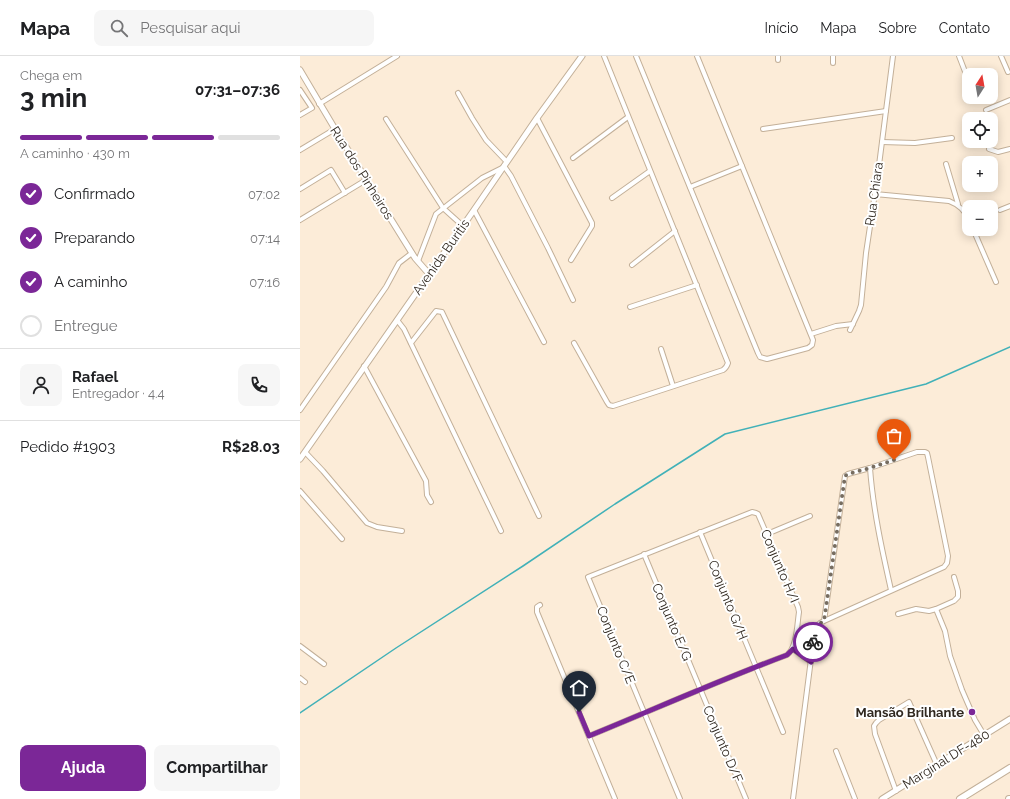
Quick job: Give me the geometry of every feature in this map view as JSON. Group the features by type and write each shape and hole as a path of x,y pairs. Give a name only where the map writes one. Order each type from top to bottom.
{"main road":[{"path":"960,799 1010,768"}],"street":[{"path":"320,104 397,56"},
{"name":"Avenida Buritis","path":"300,459 537,118 582,56"},
{"path":"574,343 609,405 613,406 725,369 728,363 604,56"},
{"path":"636,56 758,353 760,356 767,359 810,347 813,343 811,334 697,56"},
{"path":"833,56 833,63"},
{"name":"Rua Chiara","path":"850,330 854,324 861,305 866,253 893,56"},
{"path":"959,56 964,68"},
{"path":"1001,56 1008,72"},
{"name":"Rua dos Pinheiros","path":"300,70 412,253 429,274"},
{"path":"300,90 312,108 300,115"},
{"path":"458,93 486,140 505,165 573,300"},
{"path":"986,110 1010,100"},
{"path":"764,128 886,111"},
{"path":"573,158 628,117"},
{"path":"537,118 592,223 592,226 571,260"},
{"path":"386,119 443,208 463,226"},
{"path":"300,150 335,129"},
{"path":"882,142 915,143 952,138"},
{"path":"989,149 998,152 1010,149"},
{"path":"946,164 958,204 962,209"},
{"path":"418,261 436,214 482,178 505,165"},
{"path":"690,187 742,166"},
{"path":"300,189 331,170 345,193"},
{"path":"612,198 650,171"},
{"path":"300,220 366,180"},
{"path":"875,194 958,204"},
{"path":"1000,210 1010,206"},
{"path":"474,210 544,342"},
{"path":"632,265 675,232"},
{"path":"976,236 996,282"},
{"path":"300,410 386,287 400,263 412,253"},
{"path":"630,307 697,285"},
{"path":"411,343 436,312 442,312 539,516"},
{"path":"397,320 404,329 411,343 501,531"},
{"path":"811,334 836,326 854,324"},
{"path":"661,349 674,386"},
{"path":"364,366 426,481 428,495 431,502"},
{"path":"793,799 815,628 824,621 944,567 947,564 948,556 927,453 922,451 917,452 870,468 846,474 844,479 824,621"},
{"path":"305,452 367,523 377,527 402,531"},
{"path":"870,468 876,518 891,590"},
{"path":"300,491 342,539"},
{"name":"Conjunto H/I","path":"700,532 752,512 758,514 798,607 799,612 793,649"},
{"path":"767,534 810,516"},
{"path":"644,554 700,532"},
{"name":"Conjunto G/H","path":"700,532 783,732"},
{"name":"Conjunto C/E","path":"644,554 588,577 680,799"},
{"name":"Conjunto E/G","path":"644,554 700,689"},
{"path":"898,614 916,609 929,611 954,601 958,597 958,591 954,577"},
{"path":"540,605 537,607 536,612 615,799"},
{"path":"936,609 945,631 950,656 962,690 975,720 984,735"},
{"path":"300,646 324,664"},
{"path":"589,736 700,689 787,655 793,649 811,662"},
{"path":"300,678 305,682"},
{"name":"Conjunto D/F","path":"700,689 746,799"},
{"path":"896,791 875,734 874,726 879,720 909,702 937,765"},
{"name":"Marginal DF-480","path":"882,799 1010,719"},
{"path":"836,751 855,799"}],"waterway":[{"path":"300,713 615,504 725,434 926,384 1010,347"}],"way so far":[{"path":"813,642 815,628 824,621 845,476 846,474 894,460"}],"place":[{"name":"Mansão Brilhante","path":"972,712"}],"route":[{"path":"579,712 589,736 787,655 793,649 811,662 813,642"}]}
